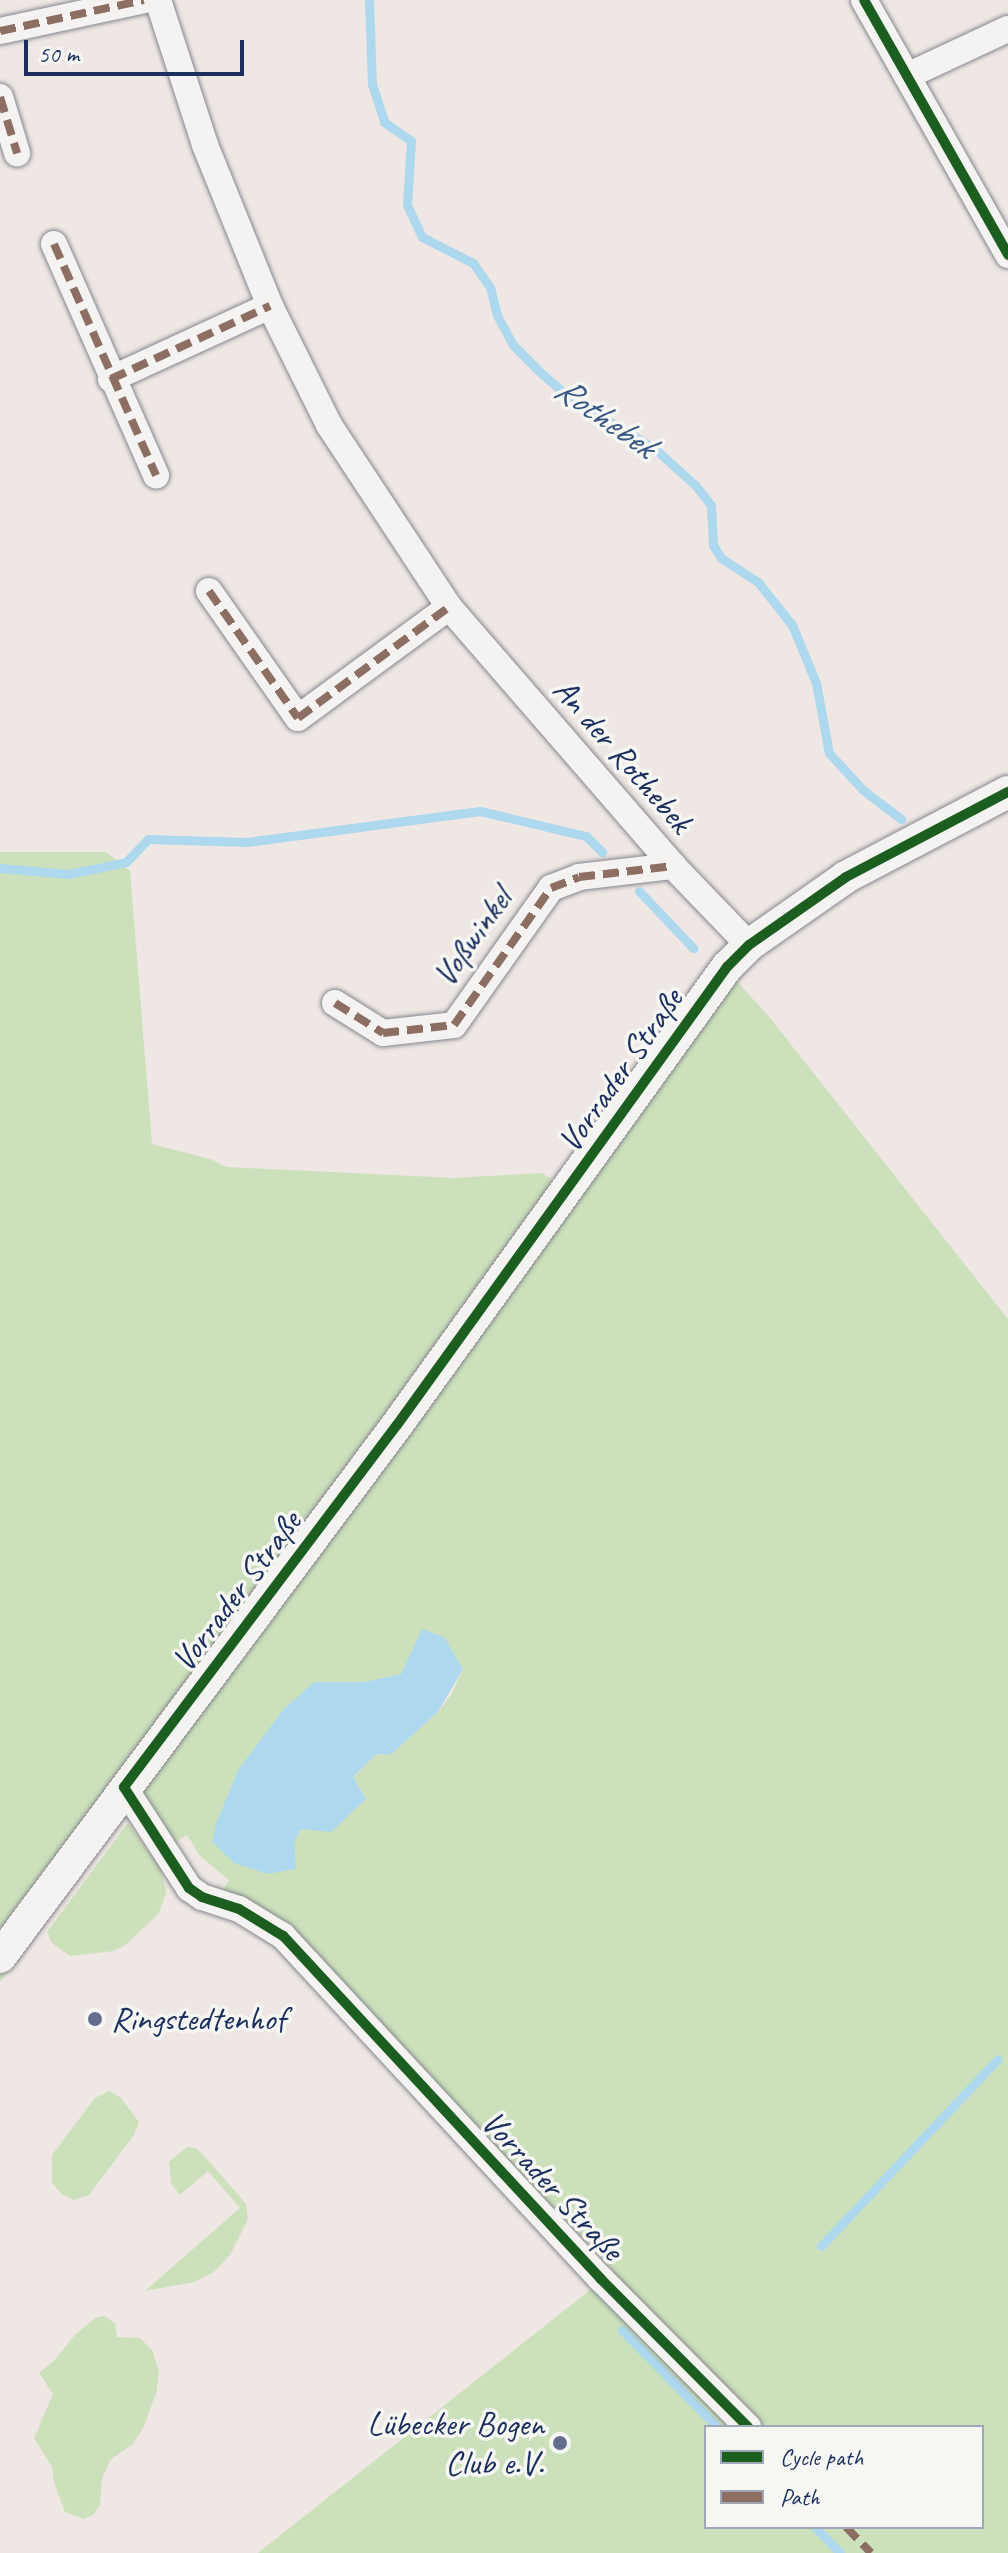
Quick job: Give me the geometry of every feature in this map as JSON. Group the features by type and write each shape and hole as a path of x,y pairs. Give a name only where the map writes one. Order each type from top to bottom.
{"street":[{"path":"0,31 144,0"},
{"name":"An der Rothebek","path":"158,0 205,145 270,306 329,425 449,607 673,866 749,945"},
{"path":"864,0 1008,255"},
{"path":"907,76 1008,29"},
{"path":"0,97 17,153"},
{"path":"54,244 156,475"},
{"path":"111,379 270,306"},
{"path":"209,591 298,718 449,607"},
{"name":"Vorrader Straße","path":"0,1957 433,1375 727,967 749,945 846,877 1008,792"},
{"name":"Voßwinkel","path":"335,1003 383,1033 454,1025 551,888 579,877 673,866"},
{"name":"Vorrader Straße","path":"124,1787 189,1888 202,1897 239,1909 283,1936 601,2279 746,2425"}],"green space":[{"path":"0,852 106,852 130,871 152,1144 210,1159 227,1167 454,1178 541,1173 583,1195 667,1055 726,969 770,1018 1008,1319 1008,2553 258,2553 614,2271 289,1930 220,1895 229,1880 200,1856 187,1835 171,1845 138,1797 0,1982","holes":["422,1630 463,1669 451,1695 438,1712 390,1755 376,1754 302,1829 293,1843 314,1683 365,1682 401,1674"]},
{"path":"128,1823 161,1869 166,1892 159,1913 127,1944 114,1951 70,1956 52,1943 47,1932"},
{"path":"109,2091 120,2097 139,2122 134,2135 89,2195 74,2200 63,2195 52,2183 52,2155 95,2098"},
{"path":"187,2147 196,2148 246,2204 248,2219 230,2255 214,2272 194,2282 145,2291 240,2208 208,2171 180,2195 171,2183 169,2162"},
{"path":"104,2316 115,2323 117,2337 140,2338 152,2350 159,2371 156,2394 143,2428 133,2444 110,2460 102,2479 100,2505 93,2515 83,2519 65,2512 52,2467 34,2438 53,2394 39,2373 55,2360 73,2337 95,2318"}],"water":[{"path":"422,1629 444,1637 463,1669 438,1712 390,1755 376,1754 353,1777 366,1799 331,1832 301,1829 294,1843 296,1869 268,1874 234,1863 212,1842 216,1824 238,1770 283,1710 314,1682 365,1682 401,1674"}],"waterway":[{"name":"Rothebek","path":"369,0 372,84 384,122 411,141 407,205 422,237 473,263 490,287 497,315 513,345 540,372 570,398 654,448 696,486 711,505 713,545 721,558 758,582 792,625 816,683 829,753 863,790 901,819"},
{"path":"0,868 69,874 126,862 148,839 247,842 480,811 586,836 602,852"},
{"path":"639,891 693,948"},
{"path":"821,2246 998,2059"},
{"path":"622,2330 715,2425"},
{"path":"817,2529 840,2553"}],"marked path":[{"path":"0,31 144,0"},
{"path":"0,97 17,153"},
{"path":"54,244 156,475"},
{"path":"111,379 270,306"},
{"path":"209,591 298,718 449,607"},
{"path":"335,1003 383,1033 454,1025 551,888 579,877 673,866"},
{"path":"848,2529 871,2553"}],"cycle path":[{"path":"864,0 1008,255"},
{"path":"746,2425 601,2279 283,1936 239,1909 202,1897 189,1888 124,1787 397,1425 727,967 749,945 846,877 1008,792"}],"place":[{"name":"Ringstedtenhof","path":"95,2019"},
{"name":"Lübecker Bogen Club e.V.","path":"560,2443"}]}
